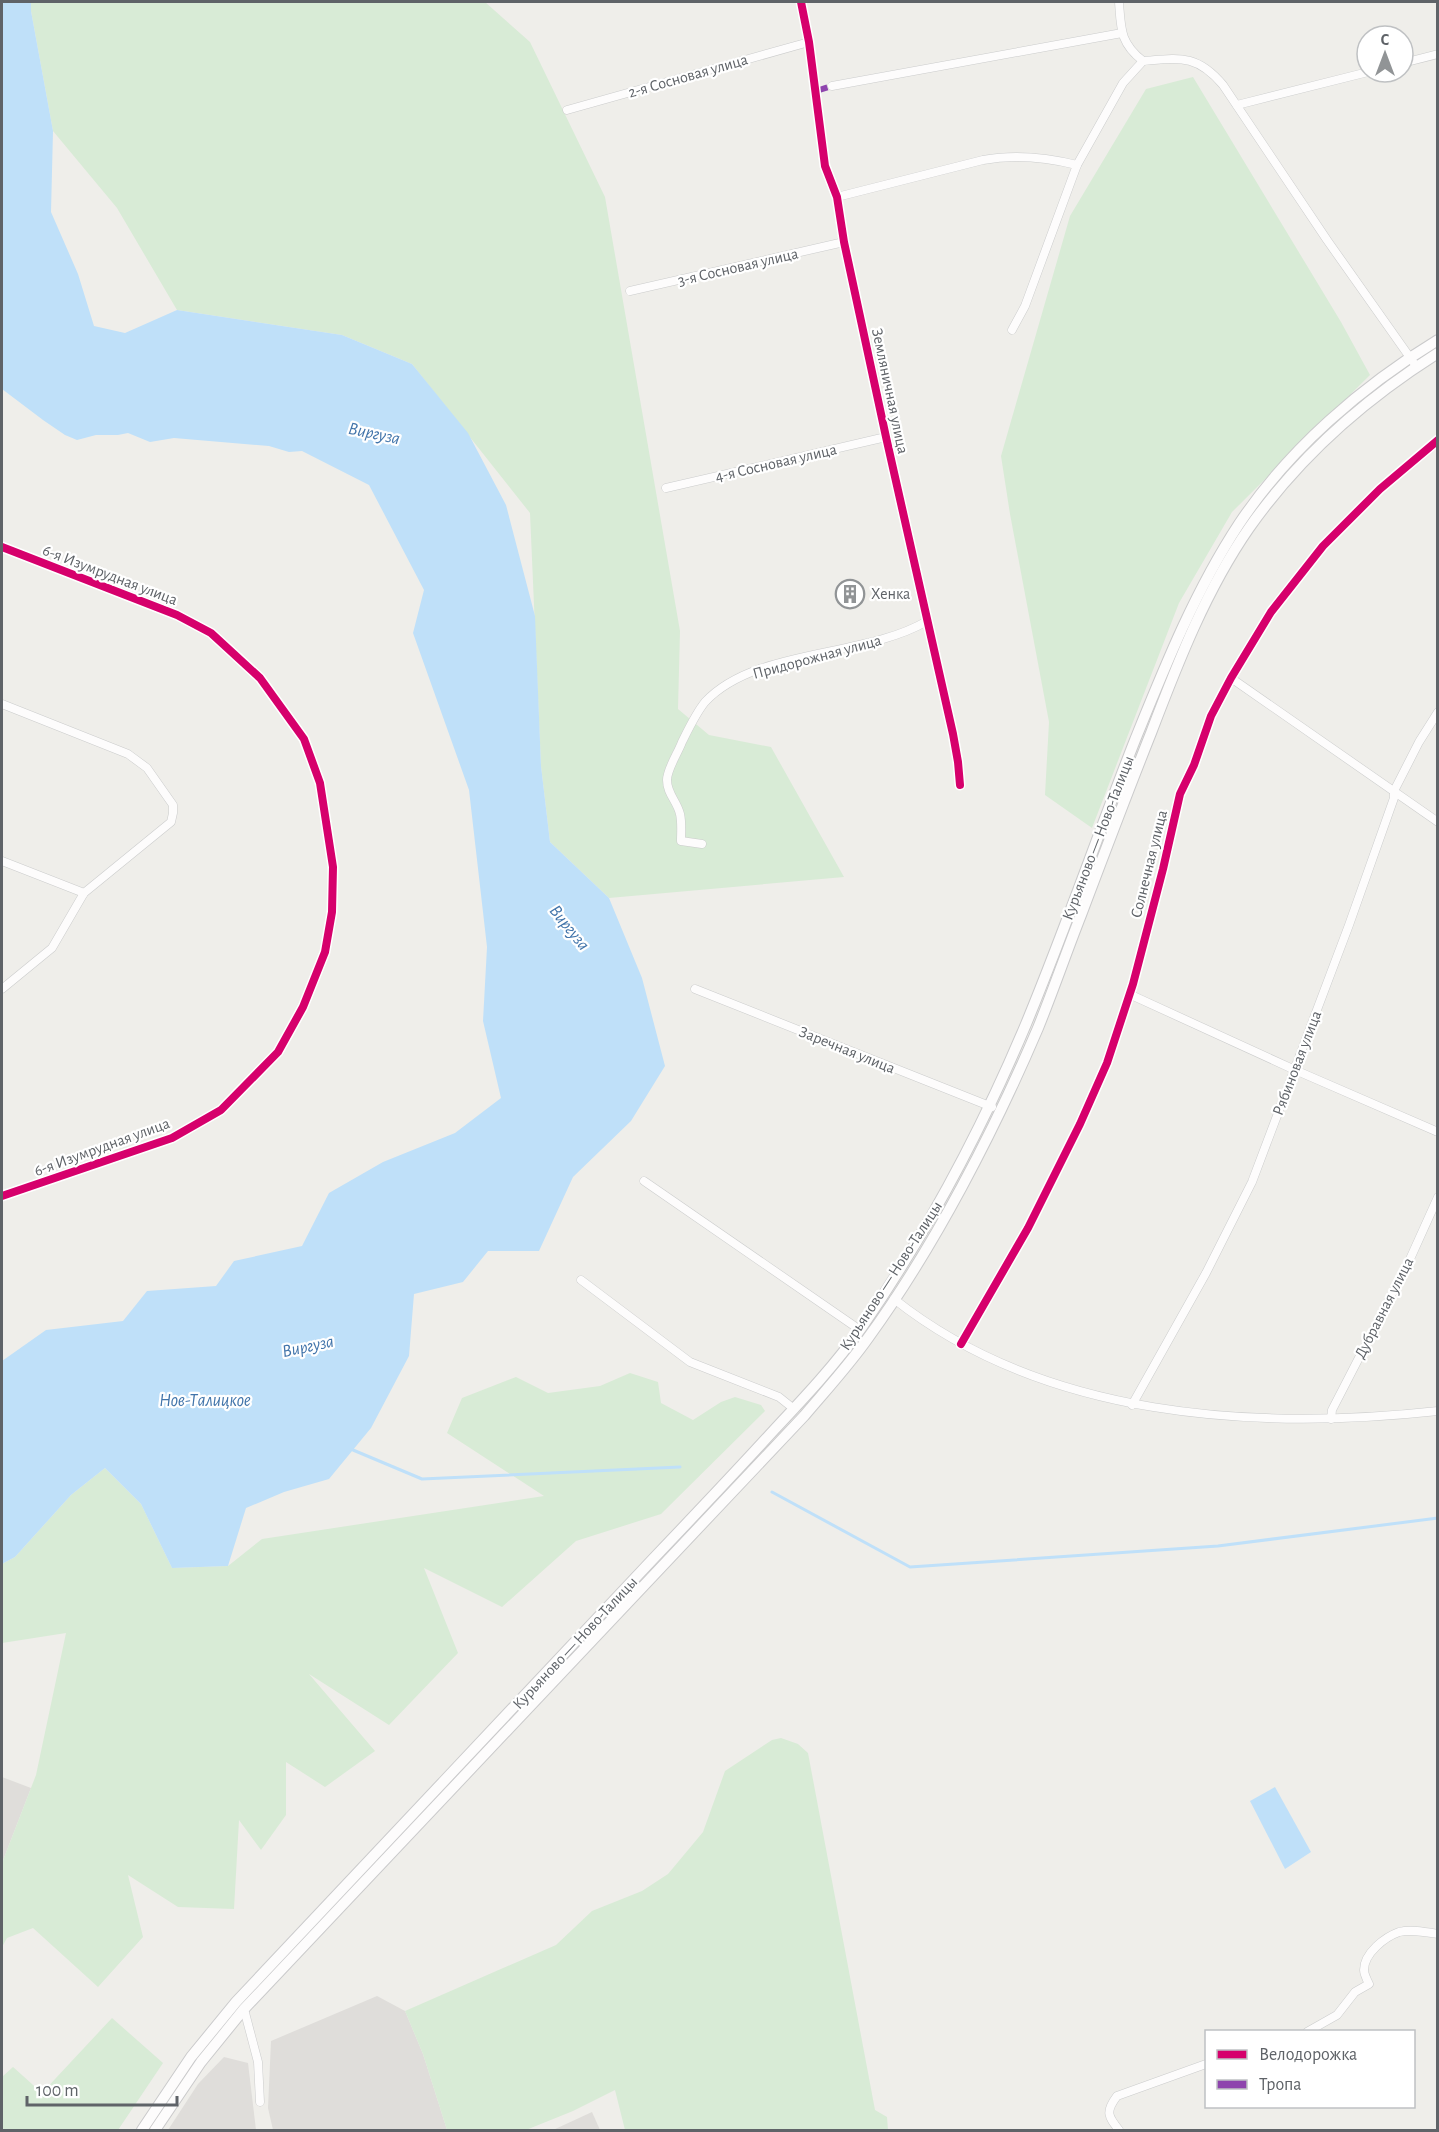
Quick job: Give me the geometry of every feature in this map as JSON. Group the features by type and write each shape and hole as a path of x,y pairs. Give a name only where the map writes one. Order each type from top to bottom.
{"main road":[{"name":"Курьяново — Ново-Талицы","path":"142,2130 191,2057 236,2002 794,1409 860,1330 913,1248 1037,1029 1172,678 1212,590 1249,528 1306,459 1437,339"},
{"name":"Курьяново — Ново-Талицы","path":"1413,362 1437,353"},
{"name":"Курьяново — Ново-Талицы","path":"155,2130 201,2062 244,2009 804,1416 869,1337 924,1253 954,1199 994,1108"}],"street":[{"name":"Земляничная улица","path":"801,2 809,42 825,166 837,197 844,242 958,762 960,785"},
{"path":"1119,2 1122,33 1132,53 1143,61 1179,58 1192,60 1212,72 1413,362"},
{"path":"832,86 1122,33"},
{"name":"2-я Сосновая улица","path":"567,110 809,42"},
{"path":"1415,60 1437,54"},
{"path":"1012,330 1025,306 1077,165 1123,83 1143,61"},
{"path":"1237,105 1355,75"},
{"path":"837,197 1003,157 1031,156 1077,165"},
{"name":"3-я Сосновая улица","path":"630,291 844,242"},
{"name":"4-я Сосновая улица","path":"666,488 886,437"},
{"name":"Солнечная улица","path":"961,1344 1028,1228 1080,1124 1107,1063 1129,994 1163,869 1180,794 1194,765 1211,716 1231,678 1271,612 1323,546 1380,489 1437,440"},
{"name":"6-я Изумрудная улица","path":"2,547 177,615 210,633 260,678 304,739 320,783 333,867 332,912 325,952 303,1007 278,1052 221,1110 172,1138 2,1196"},
{"name":"Придорожная улица","path":"702,844 681,841 681,814 670,795 667,779 686,734 705,703 731,682 750,673 800,658 896,636 927,621"},
{"path":"1231,678 1437,822"},
{"path":"2,704 128,754 147,768 173,805 171,822 84,893 52,948 2,989"},
{"name":"Рябиновая улица","path":"1132,1405 1206,1273 1252,1182 1394,798 1394,791 1437,712"},
{"path":"2,861 84,893"},
{"name":"Заречная улица","path":"695,989 994,1108"},
{"path":"1129,994 1437,1132"},
{"path":"644,1181 860,1330"},
{"name":"Дубравная улица","path":"1331,1419 1332,1410 1410,1259 1437,1197"},
{"path":"581,1280 690,1362 779,1397 794,1409"},
{"path":"894,1299 923,1322 961,1344 1039,1377 1132,1405 1224,1415 1331,1419 1437,1411"},
{"path":"1309,2030 1337,2015 1355,1992 1369,1984 1364,1970 1370,1956 1382,1941 1400,1932 1422,1931 1437,1934"},
{"path":"244,2009 258,2062 260,2102"},
{"path":"1119,2130 1109,2117 1110,2106 1117,2096 1205,2064"}],"shaded area":[{"path":"2,1777 31,1788 2,1863"},
{"path":"377,1996 405,2011 423,2054 447,2130 273,2130 268,2108 271,2041"},
{"path":"224,2057 248,2063 256,2130 168,2130 198,2084"},
{"path":"592,2112 600,2130 553,2130"}],"green space":[{"path":"31,2 485,2 530,42 605,197 680,631 678,709 709,735 771,747 844,877 609,898 550,842 541,766 530,513 412,364 342,335 177,310 117,208 53,131"},
{"path":"1193,77 1341,322 1370,375 1232,512 1179,603 1092,828 1045,795 1049,722 1001,456 1070,216 1146,89"},
{"path":"630,1373 658,1382 661,1403 693,1420 721,1402 735,1397 761,1405 765,1411 661,1514 576,1541 502,1607 424,1568 458,1653 389,1725 309,1674 375,1751 325,1787 286,1762 286,1815 261,1850 239,1820 234,1909 178,1907 128,1875 143,1937 98,1987 33,1928 7,1938 2,1947 2,1863 36,1775 66,1633 2,1643 2,1564 15,1557 71,1495 105,1468 141,1504 172,1568 228,1566 262,1539 544,1496 447,1433 462,1398 516,1377 548,1393 600,1386"},
{"path":"781,1738 798,1744 808,1753 875,2110 887,2117 888,2130 625,2130 615,2090 573,2111 526,2130 447,2130 423,2054 405,2011 556,1945 592,1911 642,1891 668,1874 703,1832 725,1771 772,1740"},
{"path":"112,2018 163,2063 118,2130 2,2130 2,2077 13,2067 42,2093"}],"water":[{"name":"Нов-Талицкое","path":"2,2 31,2 53,131 51,212 78,274 94,326 125,333 177,310 342,335 412,364 468,433 506,505 535,616 541,766 550,842 609,898 642,978 665,1066 631,1121 573,1177 539,1251 488,1251 463,1282 414,1294 409,1356 371,1428 329,1479 284,1492 246,1508 228,1566 172,1568 141,1504 105,1468 71,1495 15,1557 2,1564 2,1361 46,1330 123,1321 147,1291 216,1286 234,1261 302,1246 329,1193 383,1162 455,1133 501,1098 483,1021 487,947 469,790 413,633 424,590 369,485 302,451 289,452 269,446 174,438 150,442 128,433 96,435 77,440 65,435 2,389"},
{"path":"1275,1787 1311,1852 1285,1869 1250,1801"}],"waterway":[{"path":"352,1446 353,1450 422,1479 680,1467"},
{"path":"772,1492 910,1567 1218,1546 1438,1518"}],"marked path":[{"path":"816,91 832,86"}],"cycle path":[{"path":"801,2 809,42 825,166 837,197 844,242 886,437 953,734 960,785"},
{"path":"961,1344 1028,1228 1080,1124 1107,1063 1133,984 1180,794 1194,765 1211,716 1231,678 1271,612 1323,546 1380,489 1438,440"},
{"path":"2,547 177,615 211,633 260,678 304,739 320,783 333,867 332,912 325,952 303,1007 278,1052 221,1110 172,1138 2,1196"}],"place":[{"name":"Хенка","path":"850,594"}],"water label":[{"name":"Виргуза","path":"374,434"},
{"name":"Виргуза","path":"569,928"},
{"name":"Виргуза","path":"308,1347"}]}
